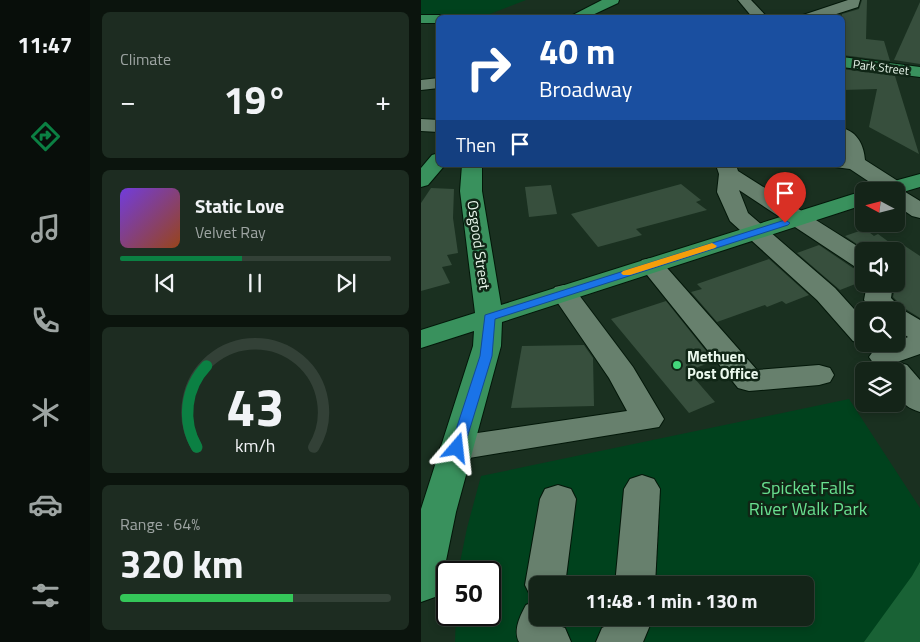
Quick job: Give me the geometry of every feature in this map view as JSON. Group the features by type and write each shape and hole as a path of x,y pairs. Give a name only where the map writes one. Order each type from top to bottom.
{"main road":[{"path":"580,15 613,0"},
{"path":"421,19 436,19"},
{"name":"Park Street","path":"845,62 920,72"},
{"path":"421,181 436,163"},
{"name":"Osgood Street","path":"421,585 457,448 486,356 489,317 471,190 472,167"},
{"path":"905,186 920,180"},
{"path":"421,339 855,201"}],"street":[{"path":"818,15 853,4 854,0"},
{"path":"421,85 436,83"},
{"path":"421,125 436,126"},
{"path":"845,137 854,147 849,163 878,182"},
{"path":"727,169 855,256"},
{"path":"727,169 728,192 738,216 826,294 855,326"},
{"path":"905,200 920,210"},
{"path":"651,265 749,381 819,375"},
{"path":"457,448 648,419 622,374 564,293"},
{"path":"905,322 920,332"},
{"path":"920,343 887,361 920,401"},
{"path":"636,576 642,489"},
{"path":"546,576 558,499"},
{"path":"539,626 537,636 550,642"},
{"path":"617,642 623,639 629,626"}],"green space":[{"path":"421,0 526,0 490,14 421,14"},
{"name":"Spicket Falls River Walk Park","path":"849,399 855,408 855,412 857,412 920,508 920,642 455,642 456,626 501,626 501,561 460,561 481,476"}],"shaded area":[{"path":"920,562 920,642 864,642 912,576"}],"building":[{"path":"862,0 867,0 866,39 884,41 890,61 845,55 845,15 842,14 859,9"},
{"path":"920,2 920,64 894,60"},
{"path":"845,69 895,76 919,154 869,127 877,89 845,90"},
{"path":"681,184 701,200 696,202 707,210 636,229 642,235 598,247 571,214"},
{"path":"551,185 557,214 529,217 525,187"},
{"path":"431,188 454,189 453,218 458,253 447,255 452,265 442,267 450,283 421,291 421,203"},
{"path":"856,232 869,232 874,236 878,234 889,242 855,243 845,236"},
{"path":"819,245 855,268 855,284 840,290 797,253"},
{"path":"905,246 920,256 920,318 905,309 905,302 898,302 893,297 894,292 905,292"},
{"path":"769,259 809,295 786,304 782,301 767,307 765,305 717,322 691,292 702,289 697,284"},
{"name":"Methuen Post Office","path":"666,301 714,361 688,371 715,402 689,413 611,319"},
{"path":"584,345 593,358 594,406 511,408 522,346"}],"slow traffic":[{"path":"627,273 712,246"}],"place":[{"name":"Methuen Post Office","path":"677,365"}],"route":[{"path":"457,448 486,356 489,317 785,223"}]}
